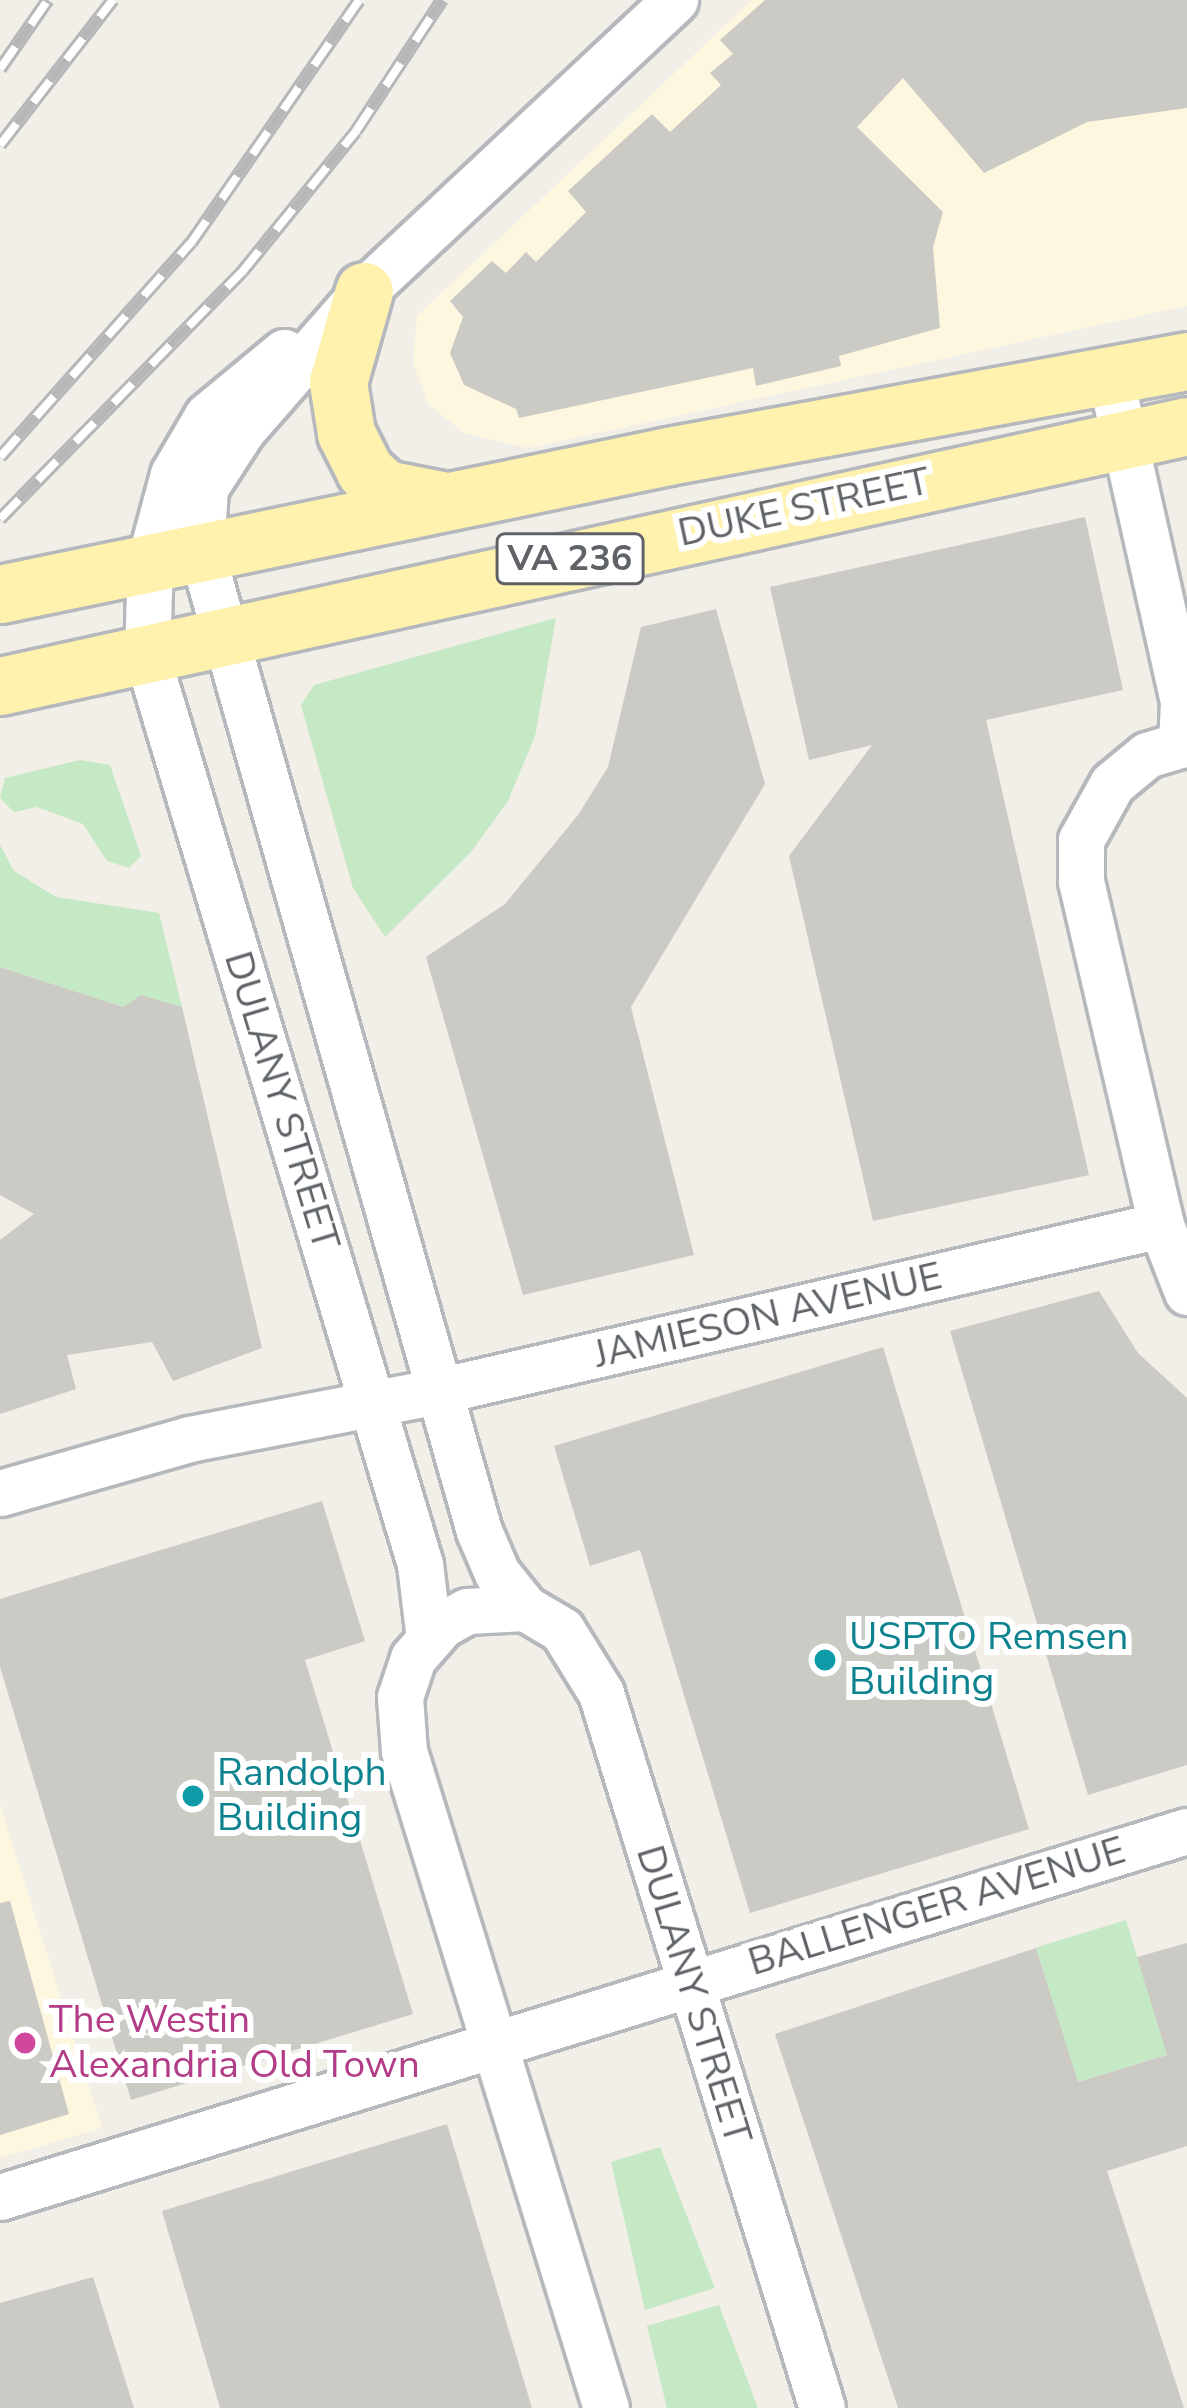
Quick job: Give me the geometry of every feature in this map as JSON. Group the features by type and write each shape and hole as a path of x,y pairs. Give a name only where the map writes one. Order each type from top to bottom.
{"main road":[{"path":"364,291 338,382 346,433 364,471 386,489 446,500"},
{"name":"DUKE STREET","path":"0,594 446,500 1187,361"},
{"name":"DUKE STREET","path":"0,686 1187,426"}],"street":[{"path":"175,555 192,434 223,399 364,291 675,0"},
{"path":"1110,375 1183,701 1184,744 1147,755 1112,784 1081,840 1081,881 1161,1225 1187,1292"},
{"name":"DULANY STREET","path":"175,555 220,637 434,1392 479,1531 524,1608 562,1630 601,1693 822,2408"},
{"name":"DULANY STREET","path":"175,555 148,656 420,1564 429,1639"},
{"name":"JAMIESON AVENUE","path":"0,1492 189,1439 434,1392 1161,1225"},
{"path":"524,1608 466,1611 429,1639 400,1697 404,1750 606,2408"},
{"name":"BALLENGER AVENUE","path":"0,2197 1187,1831"}],"shaded area":[{"path":"752,0 1187,0 1187,306 528,448 464,433 428,404 413,362 417,316"},
{"path":"0,1805 102,2128 0,2158"}],"green space":[{"path":"556,618 535,736 508,801 471,852 385,937 353,888 301,705 314,685"},
{"path":"80,760 110,765 141,856 129,868 107,861 83,824 37,807 14,812 0,798 5,778"},
{"path":"0,845 14,871 56,897 159,913 182,1007 141,995 123,1007 0,967"},
{"path":"1126,1920 1167,2055 1077,2082 1036,1947"},
{"path":"660,2147 715,2288 645,2310 611,2162"},
{"path":"719,2305 758,2408 667,2408 647,2326"}],"building":[{"path":"765,0 1187,0 1187,108 1087,122 984,173 903,78 857,127 943,212 933,247 940,328 839,356 841,366 756,386 753,368 519,418 516,409 464,385 450,353 463,317 450,301 492,261 506,273 526,252 536,262 586,212 568,191 652,114 670,132 721,85 710,73 733,54 720,40"},
{"path":"1085,517 1123,690 986,720 1089,1175 873,1221 789,856 872,745 809,760 770,587"},
{"path":"716,609 765,784 631,1007 694,1255 523,1295 426,957 505,904 578,815 608,767 641,627"},
{"path":"0,967 123,1007 141,995 182,1007 262,1348 173,1381 152,1342 67,1355 76,1389 0,1414 0,1240 34,1214 0,1195"},
{"path":"1099,1291 1138,1353 1187,1398 1187,1765 1088,1795 950,1331"},
{"name":"USPTO Remsen Building","path":"883,1347 1029,1829 750,1913 640,1550 590,1566 554,1446"},
{"name":"Randolph Building","path":"322,1501 365,1641 305,1660 413,2014 131,2100 0,1667 0,1599"},
{"name":"The Westin Alexandria Old Town","path":"10,1901 69,2114 0,2135 0,1903"},
{"path":"1187,1943 1187,2146 1107,2171 1184,2408 898,2408 775,2034 1036,1948 1078,2082 1167,2055 1137,1957"},
{"path":"447,2124 532,2408 220,2408 162,2211"},
{"path":"93,2277 134,2408 0,2408 0,2303"}],"railway":[{"path":"0,69 48,0"},
{"path":"0,145 113,0"},
{"path":"0,457 191,243 359,0"},
{"path":"0,519 242,272 356,131 442,0"}],"place":[{"name":"USPTO Remsen Building","path":"825,1660"},
{"name":"Randolph Building","path":"193,1796"},
{"name":"The Westin Alexandria Old Town","path":"25,2043"}]}
